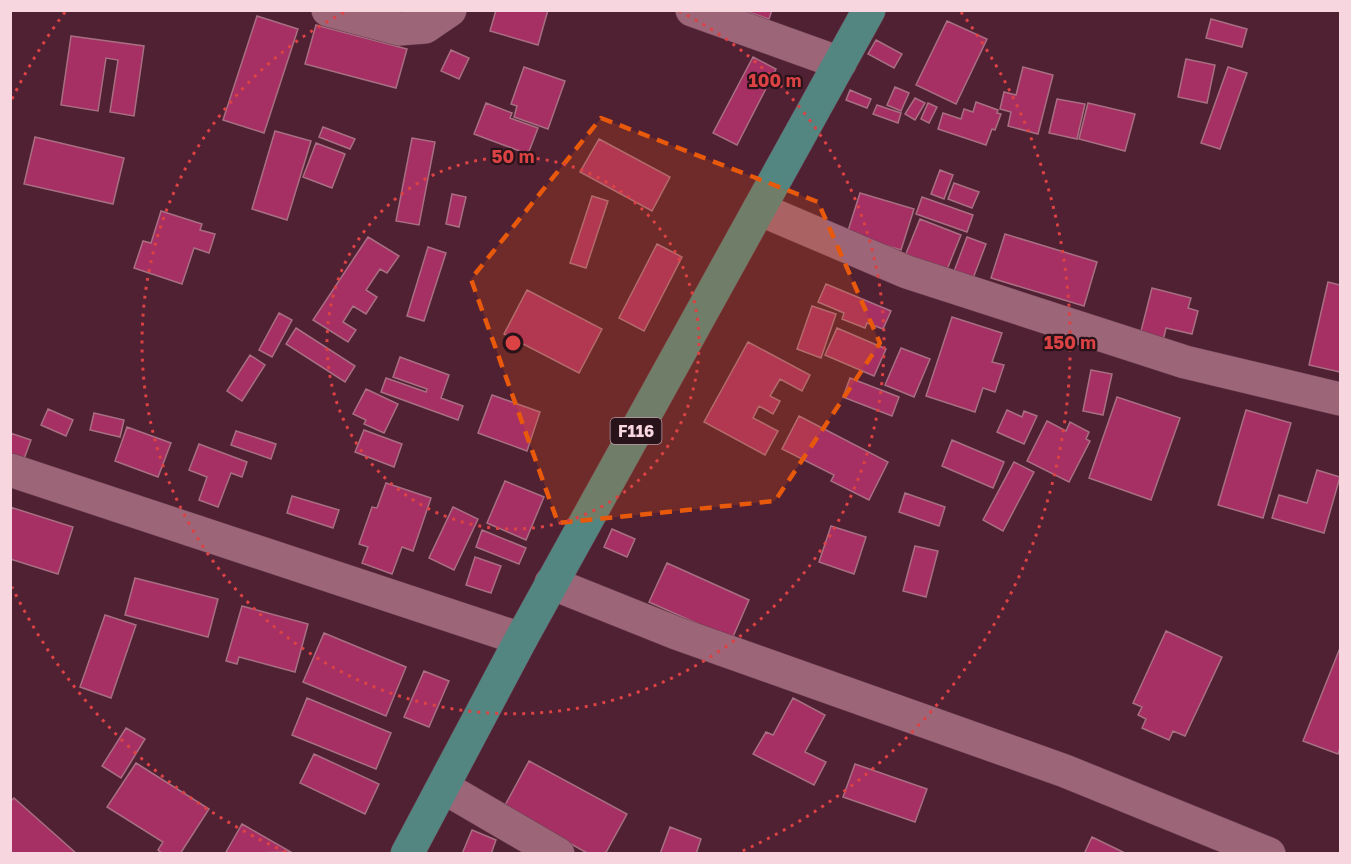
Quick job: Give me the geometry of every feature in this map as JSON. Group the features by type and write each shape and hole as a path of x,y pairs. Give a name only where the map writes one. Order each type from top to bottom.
{"main road":[{"name":"F116","path":"407,854 520,639 869,10"}],"street":[{"path":"328,10 399,29 425,27 450,10"},
{"path":"692,10 840,63"},
{"path":"759,209 907,272 1185,362 1341,399"},
{"path":"10,470 520,639"},
{"path":"551,584 676,633 1065,771 1269,854"},
{"path":"443,787 558,854"}],"highlighted area":[{"path":"601,118 818,202 880,343 775,501 558,523 471,279"}],"building":[{"path":"496,10 548,10 538,45 490,31"},
{"path":"742,10 772,10 769,19"},
{"path":"257,16 298,29 264,133 223,120"},
{"path":"1211,19 1247,29 1242,47 1206,38"},
{"path":"947,21 987,39 956,104 916,85"},
{"path":"316,25 407,49 396,88 305,64"},
{"path":"71,36 144,46 134,116 110,112 118,60 106,58 98,111 61,105"},
{"path":"876,40 902,54 894,68 868,54"},
{"path":"451,50 469,58 459,79 441,71"},
{"path":"753,57 776,69 737,145 713,133"},
{"path":"1186,59 1215,65 1207,103 1178,97"},
{"path":"524,67 565,81 548,129 514,117 517,106 511,104"},
{"path":"1023,67 1053,75 1038,134 1008,126 1011,112 1000,109 1004,92 1016,95"},
{"path":"1228,67 1247,73 1220,149 1201,143"},
{"path":"895,87 909,93 901,111 887,105"},
{"path":"850,90 871,99 867,108 846,100"},
{"path":"915,98 925,103 915,120 905,114"},
{"path":"1057,99 1085,104 1077,139 1049,133"},
{"path":"976,102 998,110 997,113 1001,114 986,145 938,129 943,113 961,119 964,109 973,112"},
{"path":"486,103 512,113 510,118 538,128 528,154 474,134"},
{"path":"928,103 937,107 929,123 921,119"},
{"path":"1088,103 1135,114 1125,151 1079,139"},
{"path":"877,105 901,113 898,123 873,114"},
{"path":"323,127 355,139 350,149 319,137"},
{"path":"275,131 311,141 287,220 252,209"},
{"path":"35,137 124,158 113,204 24,184"},
{"path":"412,138 435,142 419,225 396,221"},
{"path":"599,139 670,177 652,211 580,172"},
{"path":"316,143 345,154 332,188 303,177"},
{"path":"940,170 953,175 944,199 931,194"},
{"path":"954,183 979,192 972,208 948,199"},
{"path":"860,193 914,209 901,250 847,234"},
{"path":"452,194 466,197 459,227 446,224"},
{"path":"592,196 608,201 586,268 570,263"},
{"path":"922,197 973,215 967,232 916,214"},
{"path":"161,211 202,224 200,230 215,234 209,253 194,248 182,284 134,268 143,241 151,243"},
{"path":"920,219 961,235 946,272 905,256"},
{"path":"1005,234 1097,262 1084,306 991,278"},
{"path":"368,237 399,256 387,273 380,269 366,290 377,297 366,314 353,306 343,322 356,330 348,342 313,320"},
{"path":"967,237 986,244 972,281 953,274"},
{"path":"657,244 682,257 644,331 619,318"},
{"path":"428,247 446,253 424,321 407,316"},
{"path":"1328,282 1340,285 1340,372 1309,365"},
{"path":"826,284 891,311 883,329 867,323 865,328 842,319 844,313 818,302"},
{"path":"1152,288 1191,298 1188,308 1198,311 1192,334 1166,328 1163,341 1140,335"},
{"path":"527,290 602,329 579,373 504,334"},
{"path":"812,306 836,314 821,358 797,349"},
{"path":"279,313 292,320 272,357 259,350"},
{"path":"952,317 1002,333 992,362 1004,365 995,392 983,388 975,412 926,396"},
{"path":"296,328 355,366 345,382 286,344"},
{"path":"837,328 886,349 874,376 825,355"},
{"path":"748,342 810,375 802,391 780,379 770,396 780,401 773,414 759,406 753,418 778,431 765,455 704,422"},
{"path":"901,348 930,359 914,397 885,385"},
{"path":"250,355 265,365 242,401 227,391"},
{"path":"400,357 449,375 441,398 463,406 458,420 381,392 386,378 426,392 427,389 393,377"},
{"path":"1091,370 1112,374 1103,415 1083,411"},
{"path":"850,378 899,397 892,416 843,397"},
{"path":"366,389 398,404 384,433 364,424 366,420 353,414"},
{"path":"492,395 540,412 527,451 478,433"},
{"path":"1117,397 1180,418 1151,500 1089,478"},
{"path":"48,409 73,420 66,436 41,425"},
{"path":"1007,410 1022,417 1024,411 1037,416 1024,444 997,432"},
{"path":"1246,410 1291,423 1263,518 1218,505"},
{"path":"94,413 124,420 120,437 90,430"},
{"path":"799,416 888,462 869,500 831,481 834,475 782,449"},
{"path":"1047,421 1066,431 1070,422 1089,432 1086,439 1090,441 1069,482 1027,461"},
{"path":"127,427 171,443 158,477 115,461"},
{"path":"364,430 402,444 394,467 355,452"},
{"path":"236,431 276,444 271,459 231,445"},
{"path":"10,433 31,440 24,459 10,454"},
{"path":"952,440 1004,462 993,488 942,466"},
{"path":"199,444 247,462 242,477 231,473 218,507 199,500 207,477 189,470"},
{"path":"1014,462 1034,472 1003,531 983,520"},
{"path":"1317,470 1340,477 1324,533 1272,518 1279,495 1307,503"},
{"path":"505,481 544,497 526,540 487,523"},
{"path":"386,483 431,498 413,551 402,547 392,574 362,563 368,547 359,544 372,507 377,508"},
{"path":"905,493 945,507 939,526 899,512"},
{"path":"292,496 339,510 333,528 287,513"},
{"path":"10,507 73,527 58,574 10,559"},
{"path":"453,507 478,519 454,570 429,558"},
{"path":"831,526 866,537 854,574 819,562"},
{"path":"612,529 635,539 627,557 604,547"},
{"path":"482,530 526,548 519,564 476,547"},
{"path":"915,546 938,551 926,597 903,591"},
{"path":"475,557 501,566 491,593 466,585"},
{"path":"667,563 749,600 732,639 649,602"},
{"path":"135,578 218,599 208,637 125,615"},
{"path":"242,606 308,624 295,672 239,657 237,664 226,661"},
{"path":"105,615 136,625 111,698 80,687"},
{"path":"1166,631 1222,657 1185,736 1173,731 1169,740 1142,728 1146,719 1138,715 1142,707 1133,703"},
{"path":"324,633 406,667 386,716 303,682"},
{"path":"1340,648 1340,748 1338,754 1303,741"},
{"path":"424,671 449,681 429,727 404,717"},
{"path":"307,698 391,733 376,769 292,735"},
{"path":"793,698 825,715 805,752 826,762 814,785 753,754 766,732 773,735"},
{"path":"126,728 145,739 121,778 102,766"},
{"path":"314,754 379,784 365,814 300,783"},
{"path":"529,761 627,814 605,854 589,854 504,807"},
{"path":"136,763 209,809 180,854 163,854 158,850 163,842 107,807"},
{"path":"855,764 927,789 915,822 843,797"},
{"path":"14,798 77,854 10,854 10,802"},
{"path":"242,824 291,852 225,854"},
{"path":"670,827 701,839 696,854 660,854"},
{"path":"472,830 496,840 491,854 462,854"},
{"path":"1092,837 1127,854 1084,854"}]}
